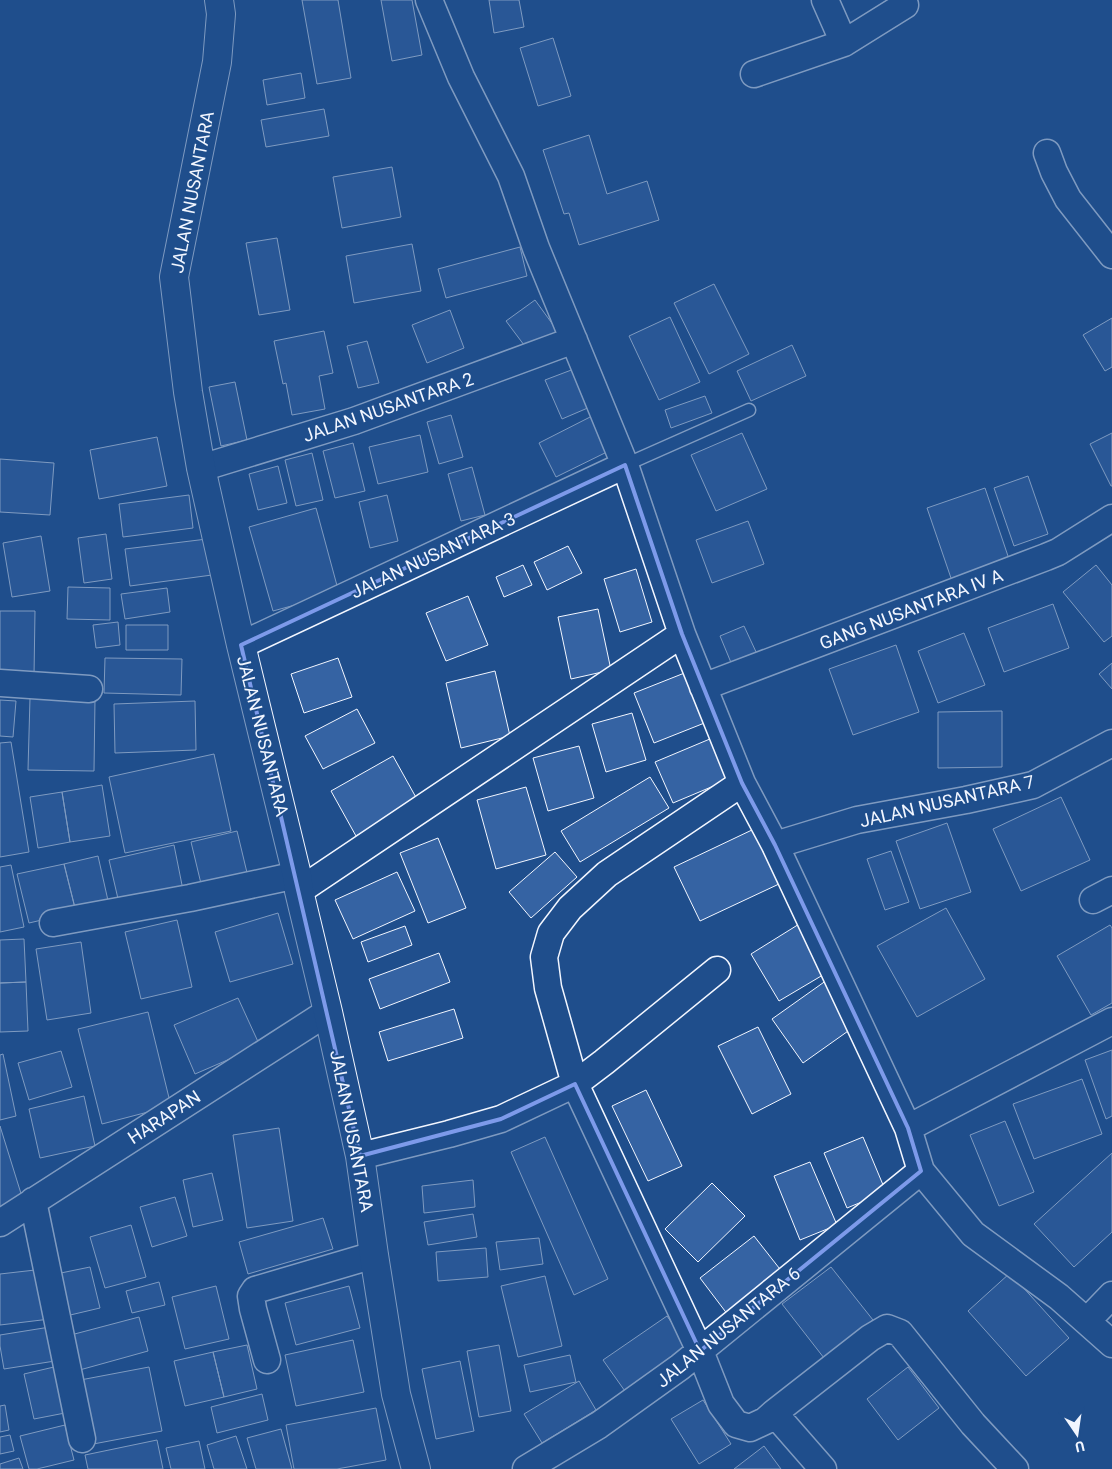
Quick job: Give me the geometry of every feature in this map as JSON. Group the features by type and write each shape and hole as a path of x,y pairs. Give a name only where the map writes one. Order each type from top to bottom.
{"street":[{"name":"JALAN NUSANTARA","path":"219,0 221,14 217,62 174,277 188,392 201,468 360,1156 396,1394 416,1469"},
{"path":"429,0 461,77 511,176 536,248 625,465 682,634 742,783 775,845 908,1128 921,1171 973,1234 1059,1297 1112,1344"},
{"path":"825,0 844,42"},
{"path":"754,74 844,42 905,5"},
{"path":"1047,153 1054,172 1068,199 1112,255"},
{"name":"JALAN NUSANTARA 2","path":"201,468 354,421 574,340"},
{"name":"JALAN NUSANTARA 3","path":"241,645 625,465"},
{"name":"GANG NUSANTARA IV A","path":"703,688 1046,557 1058,552 1112,518"},
{"path":"53,923 190,898 298,883 682,634"},
{"path":"0,683 90,689"},
{"name":"JALAN NUSANTARA 7","path":"775,845 857,820 966,800 1033,785 1112,743"},
{"path":"742,783 607,874 570,908 551,933 544,958 548,988 575,1084 700,1351 721,1404 736,1424 750,1428 765,1421 870,1338 887,1328 900,1332 973,1424 1016,1469"},
{"path":"360,1156 501,1119 575,1084 717,970"},
{"name":"HARAPAN","path":"0,1222 328,1012"},
{"path":"908,1128 1112,1021"},
{"name":"JALAN NUSANTARA 6","path":"526,1469 600,1425 680,1367 921,1171"},
{"path":"34,1201 82,1439"},
{"path":"267,1360 253,1309 251,1296 255,1290 374,1256"},
{"path":"1087,1321 1112,1295"},
{"path":"774,1413 823,1469"}],"lane":[{"path":"625,465 749,410"}],"highlighted area":[{"path":"625,465 682,634 742,783 775,845 908,1128 921,1171 700,1351 575,1084 501,1119 360,1156 241,645"}],"building":[{"path":"302,0 338,0 351,78 317,84"},
{"path":"381,0 412,0 422,55 392,61"},
{"path":"489,0 519,0 524,27 494,33"},
{"path":"553,38 571,96 538,106 520,48"},
{"path":"301,73 305,98 267,105 263,80"},
{"path":"324,109 329,136 266,147 261,120"},
{"path":"589,135 607,194 647,181 659,220 579,245 569,213 564,214 543,150"},
{"path":"392,167 401,217 342,228 333,177"},
{"path":"277,238 290,310 259,315 246,243"},
{"path":"412,244 421,291 354,303 346,256"},
{"path":"520,247 527,276 446,298 438,269"},
{"path":"714,284 749,354 709,374 674,303"},
{"path":"535,300 559,333 530,353 506,321"},
{"path":"450,310 464,348 427,363 412,325"},
{"path":"670,317 700,382 659,400 629,336"},
{"path":"1112,318 1112,367 1105,371 1083,335"},
{"path":"324,331 333,373 319,376 325,409 292,415 286,383 283,384 274,341"},
{"path":"367,341 379,383 358,388 347,346"},
{"path":"792,345 806,376 751,401 737,371"},
{"path":"574,369 590,407 562,419 545,380"},
{"path":"235,382 247,440 221,446 209,387"},
{"path":"705,396 712,413 671,428 665,410"},
{"path":"596,414 613,449 556,477 539,443"},
{"path":"451,415 463,457 439,464 427,422"},
{"path":"742,433 767,489 716,511 691,455"},
{"path":"1112,433 1112,486 1111,486 1090,444"},
{"path":"420,435 428,472 378,484 369,447"},
{"path":"157,437 167,486 99,499 90,450"},
{"path":"353,443 365,491 335,498 323,451"},
{"path":"312,453 323,500 296,506 285,460"},
{"path":"0,459 54,463 50,515 0,512"},
{"path":"278,466 287,503 258,510 249,474"},
{"path":"472,467 485,515 461,521 448,474"},
{"path":"1028,476 1048,534 1014,546 994,488"},
{"path":"985,488 1010,562 952,581 927,508"},
{"path":"189,495 193,528 123,537 119,504"},
{"path":"387,495 398,541 370,548 359,502"},
{"path":"316,508 339,593 273,611 249,527"},
{"path":"748,521 764,564 712,583 696,540"},
{"path":"106,534 112,579 84,583 78,538"},
{"path":"41,536 50,591 12,597 3,543"},
{"path":"207,539 212,575 130,586 125,549"},
{"path":"568,546 582,573 547,590 534,562"},
{"path":"523,565 532,585 504,597 496,577"},
{"path":"1096,565 1112,585 1112,636 1104,642 1063,592"},
{"path":"636,569 652,622 620,632 604,579"},
{"path":"68,587 110,588 110,620 67,619"},
{"path":"167,588 170,612 125,619 121,594"},
{"path":"468,596 488,645 446,661 426,613"},
{"path":"1053,604 1069,648 1004,672 988,628"},
{"path":"598,609 611,670 571,679 558,617"},
{"path":"0,611 35,611 34,676 0,676"},
{"path":"118,622 120,645 96,648 93,625"},
{"path":"126,625 168,625 168,650 126,650"},
{"path":"744,626 757,654 732,665 720,636"},
{"path":"964,633 985,685 938,703 918,651"},
{"path":"896,645 919,712 853,735 829,669"},
{"path":"105,658 182,659 181,695 104,693"},
{"path":"338,658 352,697 304,713 291,674"},
{"path":"1112,663 1112,689 1099,674"},
{"path":"495,671 510,736 461,748 446,683"},
{"path":"687,672 707,722 654,743 634,693"},
{"path":"30,698 95,699 94,771 28,770"},
{"path":"0,700 16,701 13,737 0,736"},
{"path":"195,701 196,750 115,753 114,704"},
{"path":"357,709 375,743 323,769 305,736"},
{"path":"1002,711 1002,767 938,768 938,712"},
{"path":"632,713 646,760 606,772 592,724"},
{"path":"717,736 735,777 673,803 655,762"},
{"path":"11,742 29,852 0,857 0,743"},
{"path":"579,746 594,798 548,811 533,758"},
{"path":"214,754 231,831 125,853 109,777"},
{"path":"393,756 418,801 356,836 331,791"},
{"path":"650,777 669,808 580,862 561,831"},
{"path":"102,785 110,836 70,842 62,792"},
{"path":"526,787 546,855 496,869 477,800"},
{"path":"62,792 70,842 38,848 30,797"},
{"path":"1061,797 1090,860 1021,891 993,829"},
{"path":"947,823 971,892 920,909 896,841"},
{"path":"754,829 779,884 700,921 674,867"},
{"path":"237,831 249,881 203,892 191,842"},
{"path":"438,838 466,908 428,923 400,853"},
{"path":"174,845 183,890 119,903 109,860"},
{"path":"891,851 909,902 885,910 867,859"},
{"path":"555,852 577,877 531,918 509,892"},
{"path":"98,856 109,905 76,912 64,864"},
{"path":"64,864 76,912 29,923 17,874"},
{"path":"11,865 24,927 0,932 0,867"},
{"path":"397,872 415,911 353,939 335,900"},
{"path":"946,908 985,979 917,1017 877,946"},
{"path":"278,913 293,964 230,982 215,932"},
{"path":"177,920 192,987 141,999 125,932"},
{"path":"804,921 833,969 779,1001 751,954"},
{"path":"1110,925 1112,928 1112,1003 1091,1015 1057,956"},
{"path":"405,926 412,945 368,962 361,942"},
{"path":"24,939 26,982 0,983 0,940"},
{"path":"81,942 91,1013 47,1020 36,949"},
{"path":"439,953 450,982 380,1009 369,979"},
{"path":"827,980 858,1024 803,1063 772,1019"},
{"path":"26,982 28,1031 0,1032 0,983"},
{"path":"238,998 260,1046 195,1074 174,1025"},
{"path":"454,1009 463,1038 388,1061 379,1032"},
{"path":"148,1012 171,1106 102,1124 78,1029"},
{"path":"758,1027 791,1094 752,1114 718,1046"},
{"path":"1112,1050 1112,1116 1106,1119 1085,1060"},
{"path":"61,1051 72,1087 29,1100 18,1063"},
{"path":"3,1054 16,1116 0,1120 0,1055"},
{"path":"1082,1079 1102,1134 1034,1159 1013,1104"},
{"path":"646,1090 682,1166 648,1181 612,1106"},
{"path":"84,1096 95,1146 40,1158 29,1109"},
{"path":"1005,1121 1034,1192 999,1206 970,1135"},
{"path":"0,1126 23,1200 0,1207"},
{"path":"279,1128 293,1221 247,1228 233,1135"},
{"path":"545,1137 608,1279 574,1295 511,1152"},
{"path":"863,1137 886,1192 847,1208 824,1153"},
{"path":"1112,1153 1112,1232 1074,1267 1034,1224"},
{"path":"810,1162 837,1225 800,1240 774,1176"},
{"path":"212,1173 223,1220 193,1227 183,1180"},
{"path":"473,1180 475,1207 424,1213 422,1186"},
{"path":"712,1183 745,1216 698,1262 665,1229"},
{"path":"175,1197 187,1236 152,1247 140,1207"},
{"path":"473,1214 477,1237 428,1245 424,1222"},
{"path":"323,1218 333,1249 248,1274 239,1242"},
{"path":"131,1225 146,1277 105,1288 90,1237"},
{"path":"754,1236 783,1273 728,1315 700,1278"},
{"path":"539,1238 543,1264 500,1270 496,1242"},
{"path":"486,1248 488,1277 438,1281 436,1252"},
{"path":"90,1267 100,1308 66,1316 56,1274"},
{"path":"831,1267 873,1320 824,1358 782,1304"},
{"path":"44,1269 50,1319 0,1325 0,1274"},
{"path":"1010,1273 1069,1338 1026,1376 968,1311"},
{"path":"545,1276 562,1346 518,1357 501,1286"},
{"path":"159,1282 165,1305 132,1313 126,1291"},
{"path":"216,1286 229,1339 185,1349 172,1297"},
{"path":"349,1286 360,1328 296,1345 285,1303"},
{"path":"667,1316 691,1350 627,1394 603,1360"},
{"path":"139,1317 148,1351 76,1371 67,1336"},
{"path":"50,1327 55,1361 4,1369 0,1335"},
{"path":"353,1340 364,1392 296,1406 285,1355"},
{"path":"247,1345 257,1389 224,1397 213,1352"},
{"path":"499,1345 511,1411 479,1417 467,1351"},
{"path":"213,1352 224,1397 185,1406 174,1361"},
{"path":"570,1355 576,1382 530,1392 524,1365"},
{"path":"460,1361 474,1431 436,1439 422,1369"},
{"path":"54,1367 65,1413 34,1419 24,1374"},
{"path":"149,1367 162,1431 88,1445 75,1381"},
{"path":"908,1367 939,1408 898,1440 867,1399"},
{"path":"579,1381 596,1410 542,1443 524,1414"},
{"path":"262,1394 268,1420 217,1433 211,1407"},
{"path":"703,1400 731,1444 699,1464 671,1419"},
{"path":"5,1405 9,1430 0,1432 0,1406"},
{"path":"376,1408 386,1460 337,1469 294,1469 286,1425"},
{"path":"65,1425 74,1460 37,1469 29,1469 20,1436"},
{"path":"281,1429 292,1469 256,1469 247,1438"},
{"path":"10,1435 14,1451 0,1454 0,1437"},
{"path":"236,1436 247,1469 214,1469 207,1445"},
{"path":"157,1440 163,1469 88,1469 85,1455"},
{"path":"199,1441 205,1469 171,1469 166,1448"},
{"path":"764,1446 781,1469 734,1469"},
{"path":"19,1458 23,1469 0,1469 0,1464"}]}
